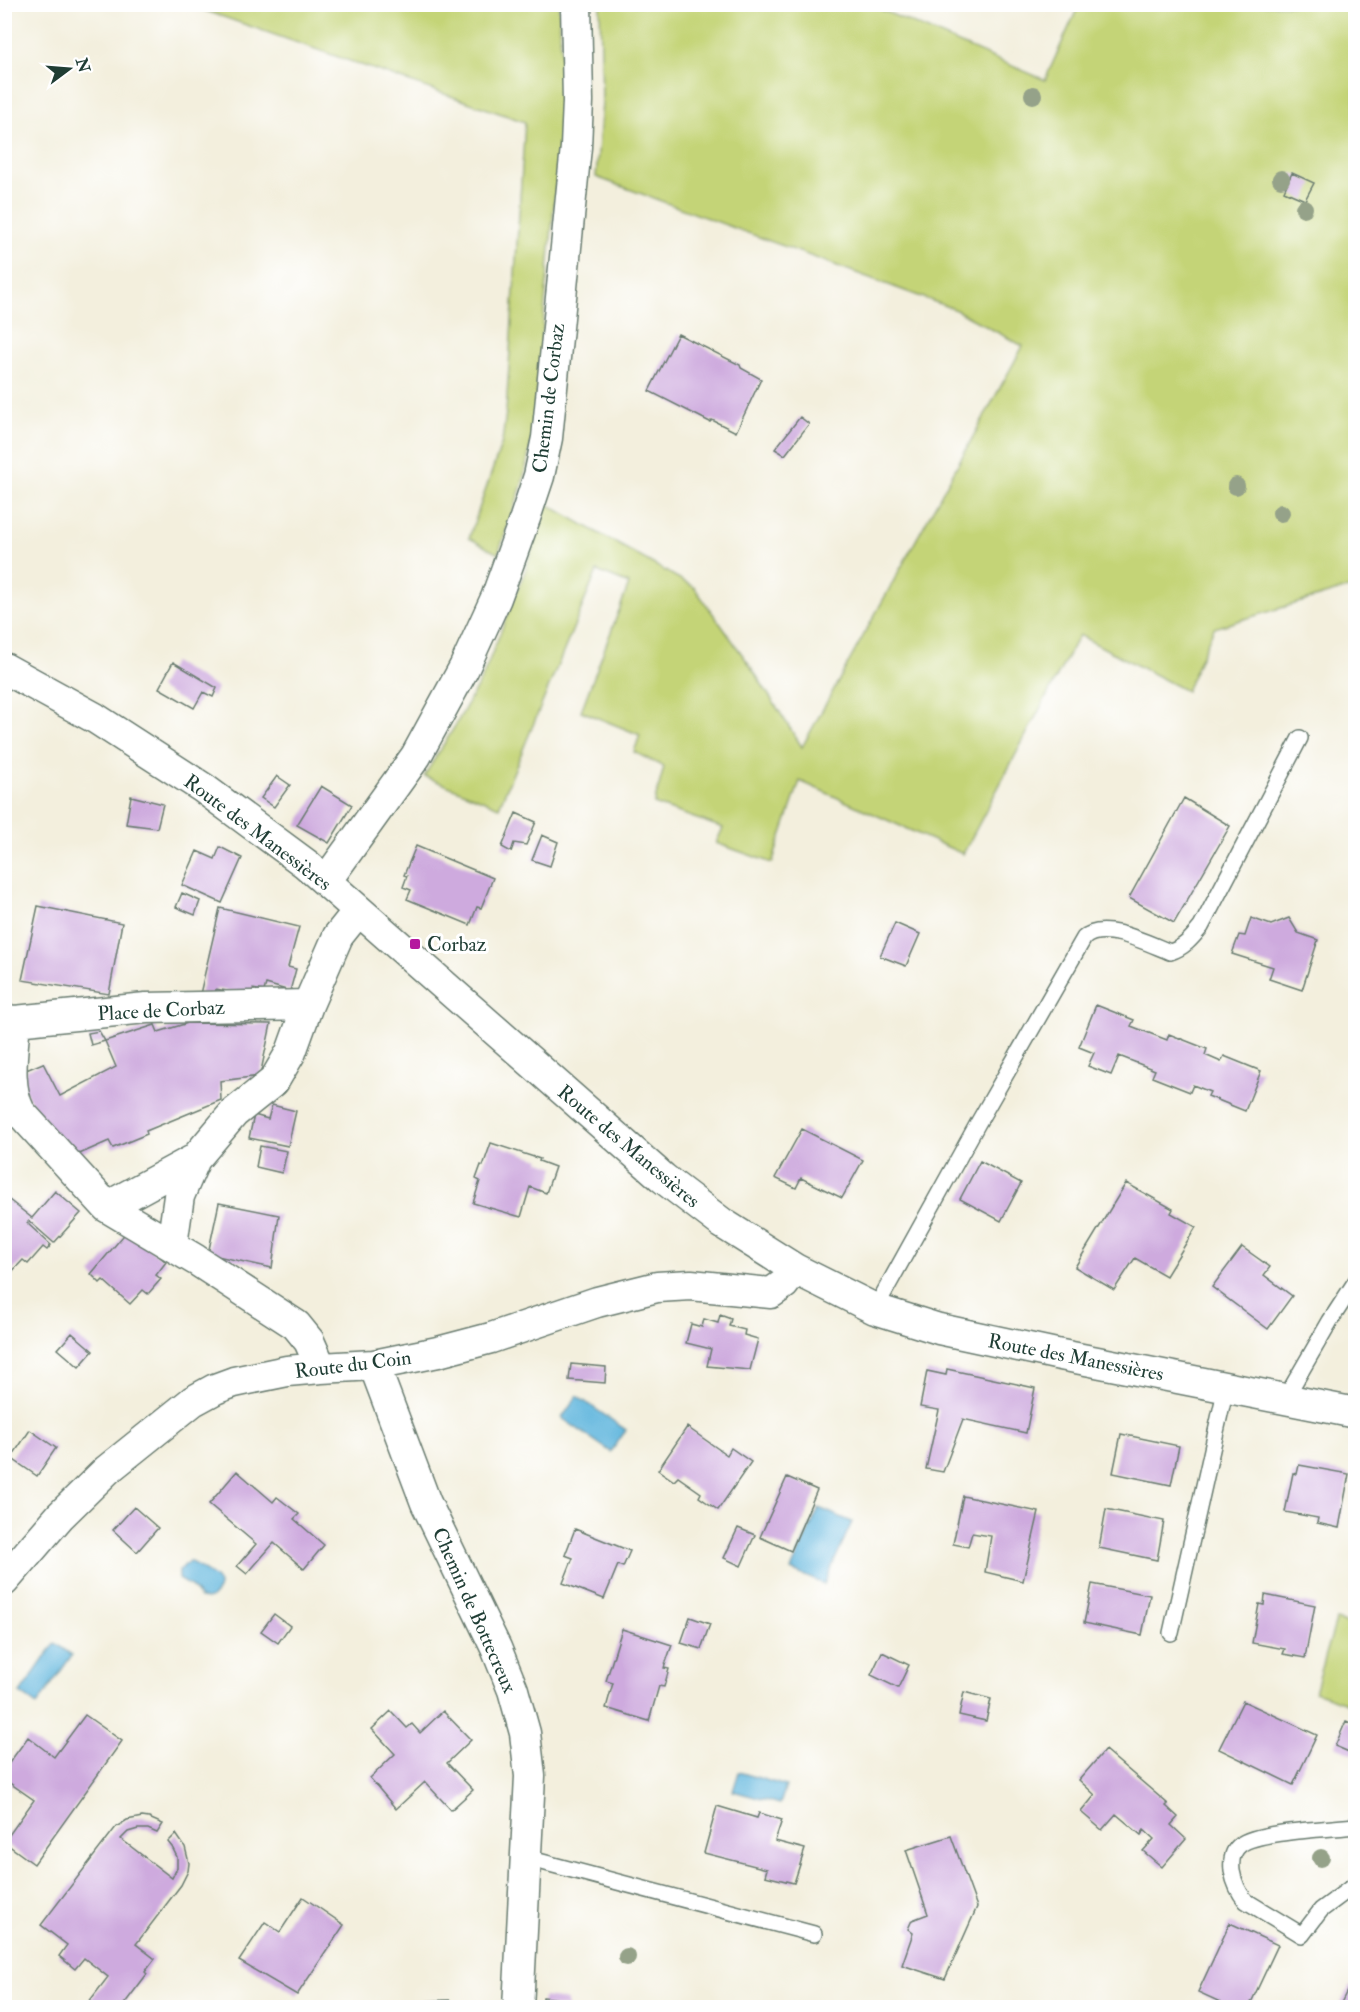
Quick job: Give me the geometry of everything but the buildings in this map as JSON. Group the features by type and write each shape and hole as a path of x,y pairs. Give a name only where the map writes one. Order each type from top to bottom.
{"street":[{"name":"Chemin de Corbaz","path":"326,881 416,756 464,668 496,598 539,476 547,438 576,147 578,100 576,4"},
{"name":"Route des Manessières","path":"6,673 94,718 202,788 306,864 663,1178 722,1223 795,1269 875,1309 939,1329 1356,1413"},
{"path":"172,1245 179,1196 195,1159 234,1113 274,1081 291,1052 308,1005 338,936 358,911"},
{"name":"Place de Corbaz","path":"308,1005 146,1008 10,1021 11,1083 15,1102 20,1112 107,1207 172,1245 296,1325 309,1341 321,1368"},
{"path":"107,1207 195,1159"},
{"name":"Route du Coin","path":"4,1581 60,1516 107,1470 193,1401 215,1389 243,1379 321,1368 374,1365 438,1352 491,1338 597,1302 657,1287 691,1285 771,1293 784,1284 795,1269"},
{"name":"Chemin de Bottecreux","path":"374,1365 426,1503 496,1648 513,1690 525,1733 530,1776 518,2007"}],"lane":[{"path":"875,1309 1084,938 1090,933 1100,931 1117,933 1170,952 1179,950 1192,939 1201,927 1300,738"},
{"path":"1285,1399 1356,1281"},
{"path":"1171,1633 1226,1387"},
{"path":"1356,1826 1252,1839 1239,1846 1232,1863 1237,1886 1246,1901 1302,1935 1321,1910 1356,1884"},
{"path":"527,1858 814,1934"}],"green space":[{"path":"189,5 559,5 563,106 533,435 522,485 498,554 469,538 502,442 506,412 525,122"},
{"path":"600,5 870,5 1045,80 1079,5 1355,5 1355,586 1214,628 1186,691 1079,635 963,854 800,781 772,863 716,843 723,828 654,804 664,767 634,752 640,735 581,711 629,584 597,571 499,807 424,776 483,676 525,571 547,504 694,587 749,664 802,747 1023,346 954,309 596,177 602,103"},
{"path":"1336,1620 1355,1626 1355,1706 1315,1692"}],"water":[{"path":"577,1396 626,1430 611,1452 562,1418"},
{"path":"819,1508 852,1522 824,1584 791,1570"},
{"path":"189,1561 212,1576 219,1584 211,1598 200,1598 191,1586 179,1579 179,1571"},
{"path":"55,1643 72,1655 37,1705 20,1693"},
{"path":"739,1772 786,1786 780,1804 733,1791"}],"place":[{"name":"Corbaz","path":"415,944"}]}
